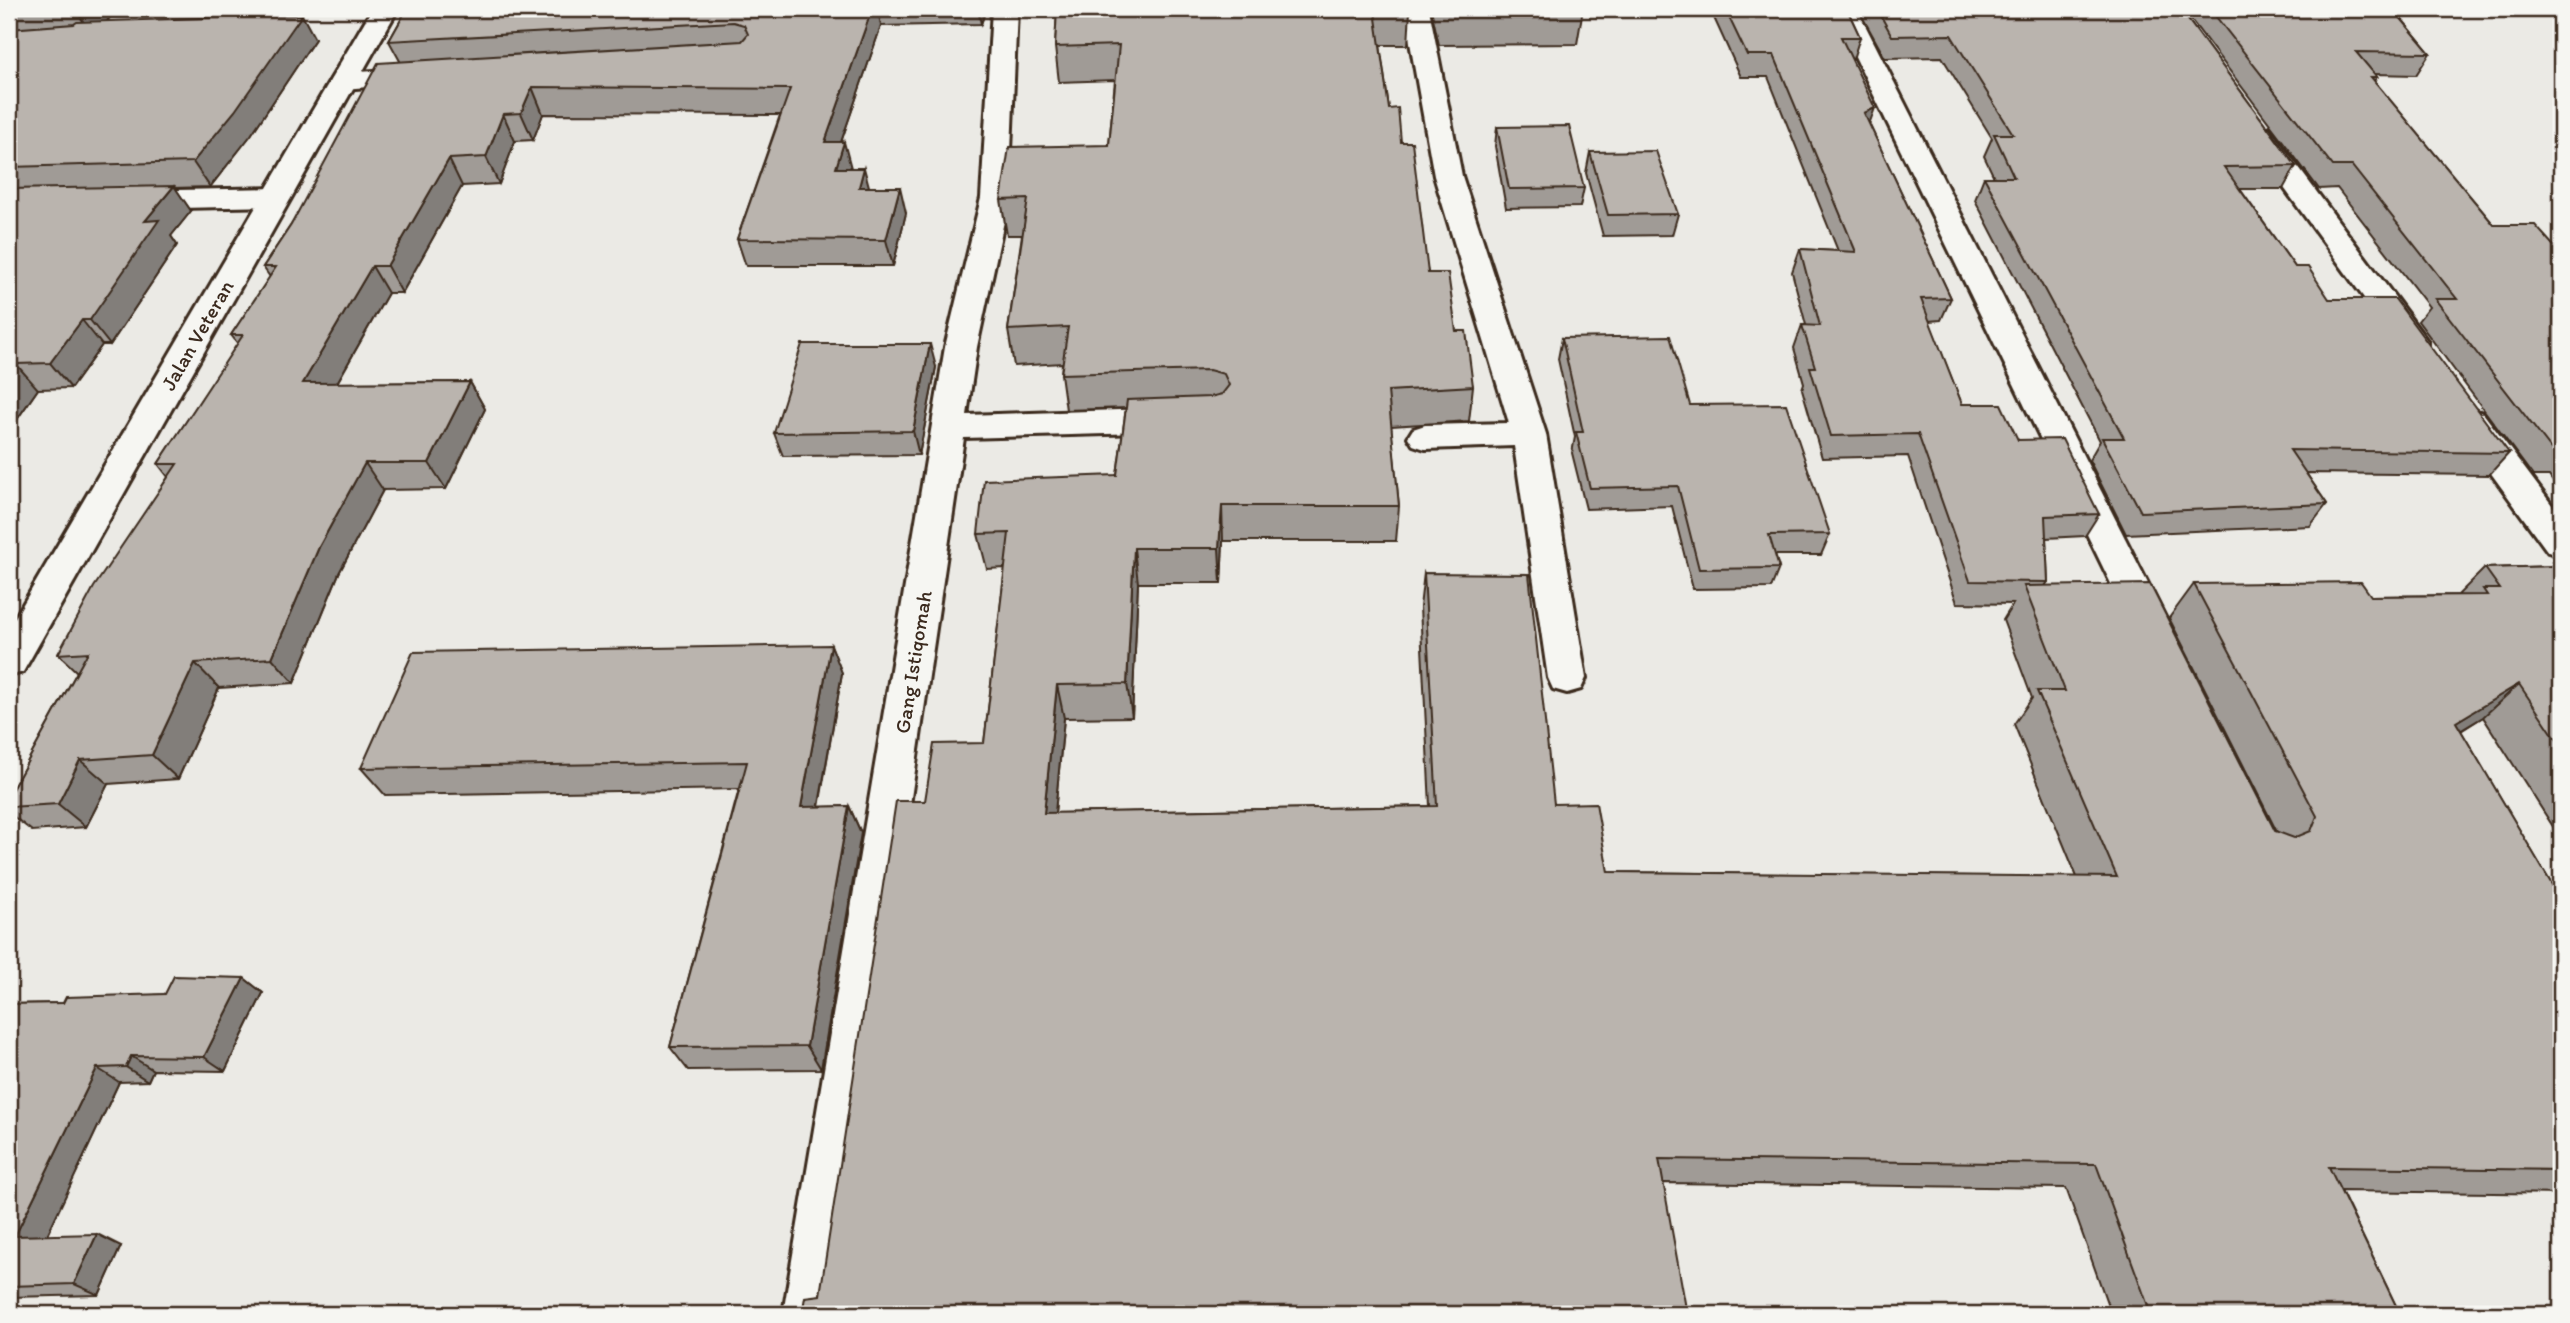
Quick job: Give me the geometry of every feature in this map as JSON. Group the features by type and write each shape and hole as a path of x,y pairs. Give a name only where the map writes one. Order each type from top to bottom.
{"street":[{"name":"Jalan Veteran","path":"9,661 385,9"},
{"name":"Gang Istiqomah","path":"809,1314 961,348 995,198 1004,9"},
{"path":"1416,9 1448,176 1529,434 1567,678"},
{"path":"1844,9 2168,661"},
{"path":"344,81 441,75"},
{"path":"2241,109 2428,364"},
{"path":"103,201 276,197"},
{"path":"2453,398 2561,543"},
{"path":"949,427 1211,419"},
{"path":"1425,437 1529,434"}],"building":[{"path":"407,9 872,9 825,142 844,142 836,168 864,168 859,187 900,187 886,240 737,239 790,89 532,87 521,113 503,114 486,157 449,159 387,266 372,266 303,383 470,382 429,463 365,463 319,547 272,658 195,663 152,755 80,760 58,804 9,807 9,795 88,652 58,654 94,587 177,464 158,464 243,335 231,335 276,267 263,267 291,225 378,63 742,41 748,34 744,25 733,22 389,41"},
{"path":"1057,9 1410,9 1375,11 1389,109 1398,108 1401,142 1412,142 1428,273 1448,273 1456,331 1466,331 1473,386 1388,391 1399,506 1222,506 1219,548 1134,548 1127,684 1057,685 1044,813 1437,806 1424,573 1529,574 1554,804 1596,803 1608,872 2117,877 2037,691 2065,691 2024,586 2150,584 2275,831 2294,838 2311,831 2317,816 2194,584 2361,582 2371,596 2487,595 2483,589 2500,589 2485,568 2561,566 2561,746 2519,684 2456,722 2561,900 2561,1170 2329,1167 2400,1314 2151,1314 2096,1164 1659,1159 1687,1314 802,1314 805,1297 820,1295 896,801 925,801 934,744 984,743 1009,533 978,534 984,480 1117,475 1127,400 1210,397 1222,394 1229,385 1224,374 1209,370 1061,374 1068,327 1008,330 1028,199 1001,200 1009,147 1109,145 1119,45 1055,47"},
{"path":"1441,9 1583,9 1442,10"},
{"path":"1725,9 1847,9 1860,37 1841,37 1875,108 1864,113 1951,298 1921,299 1962,404 2001,404 2018,440 2062,439 2099,514 2045,516 2048,582 1970,581 1918,434 1831,436 1810,367 1815,367 1802,325 1820,326 1800,249 1856,252 1774,55 1747,55"},
{"path":"1877,9 2180,9 2296,166 2224,167 2295,267 2308,267 2329,299 2395,299 2509,453 2290,450 2327,504 2141,512 2102,438 2124,438 1984,177 2014,177 1994,134 2013,134 1951,35 1892,36"},
{"path":"2210,9 2393,9 2430,53 2356,52 2377,77 2371,77 2494,225 2535,225 2561,254 2561,453 2554,453 2435,299 2457,299 2352,166 2333,166"},
{"path":"302,15 235,111 193,162 9,167 9,29 77,22"},
{"path":"1569,126 1584,188 1509,189 1497,127"},
{"path":"1656,151 1678,214 1608,215 1590,152"},
{"path":"174,186 145,221 159,220 90,320 82,320 50,363 16,364 9,374 9,189"},
{"path":"1670,336 1690,405 1786,404 1830,534 1769,535 1779,568 1699,569 1678,486 1590,488 1576,432 1583,432 1562,338"},
{"path":"802,344 930,344 913,431 774,433"},
{"path":"831,645 801,807 849,806 807,1046 670,1047 747,762 361,768 413,652"},
{"path":"174,976 244,978 204,1057 131,1056 126,1067 97,1068 15,1236 97,1234 74,1284 9,1286 9,1004 63,1003 66,997 165,994"}]}
